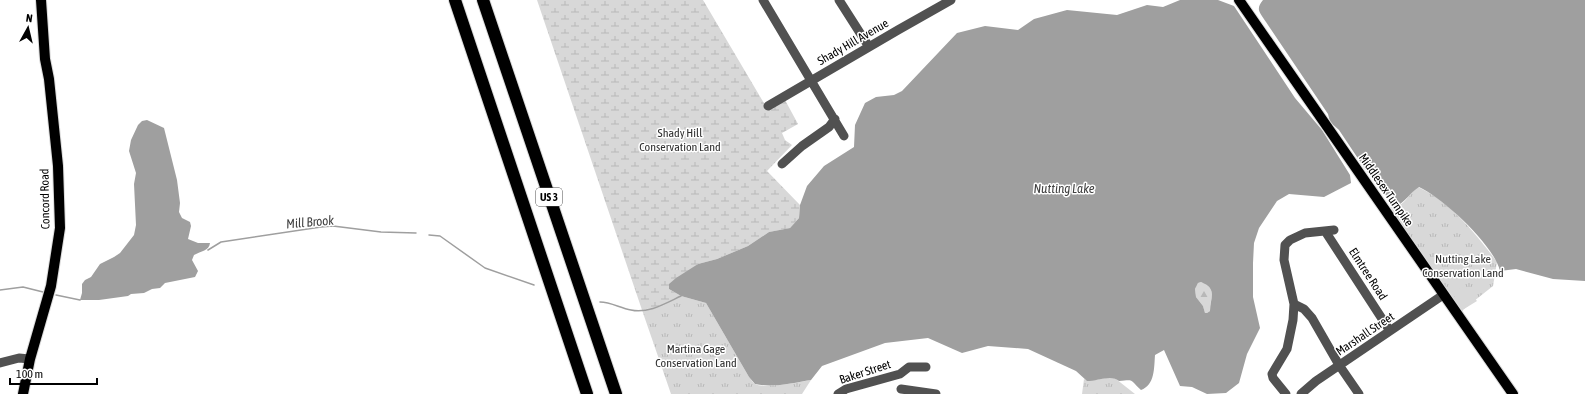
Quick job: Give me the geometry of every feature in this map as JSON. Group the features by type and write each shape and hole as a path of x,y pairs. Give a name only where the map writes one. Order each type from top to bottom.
{"highway":[{"name":"US 3","path":"455,0 587,394"},
{"name":"US 3","path":"483,0 616,394"}],"main road":[{"name":"Concord Road","path":"23,394 30,359 51,286 60,228 58,166 49,80 45,59 41,0"},
{"name":"Middlesex Turnpike","path":"1240,0 1513,394"}],"street":[{"path":"763,0 844,136"},
{"path":"839,0 868,47"},
{"name":"Shady Hill Avenue","path":"768,106 951,0"},
{"path":"782,164 802,146 830,127 835,119"},
{"name":"Elmtree Road","path":"1294,304 1284,260 1285,245 1290,240 1305,233 1329,231 1390,331"},
{"name":"Marshall Street","path":"1301,394 1316,381 1443,294"},
{"path":"1286,394 1273,378 1272,374 1287,349 1292,329 1294,304 1304,309 1312,318 1339,365 1359,394"},
{"path":"0,363 19,358 30,359"},
{"name":"Baker Street","path":"838,394 846,389 900,374 909,367 926,367"},
{"path":"900,374 900,392 936,394"}],"green space":[{"name":"Shady Hill Conservation Land","path":"537,0 703,0 768,110 785,100 798,124 782,133 785,140 792,145 767,171 800,205 799,218 790,228 769,232 748,246 717,259 698,264 669,289 681,296 662,306 642,310"},
{"name":"Nutting Lake Conservation Land","path":"1418,187 1430,193 1452,210 1472,230 1497,262 1493,286 1461,313 1403,229 1391,207 1396,207 1403,203"},
{"path":"1201,282 1210,288 1212,294 1210,311 1207,313 1205,313 1203,306 1196,297 1195,289 1198,283"},
{"path":"1465,286 1477,301 1464,309 1451,292"},
{"name":"Martina Gage Conservation Land","path":"681,296 706,303 749,377 754,383 766,386 811,380 802,394 671,394 642,310 662,306"},
{"path":"1111,377 1116,379 1135,394 1082,394 1084,379 1088,381"}],"water":[{"name":"Nutting Lake","path":"1180,0 1218,0 1234,6 1295,98 1322,130 1350,175 1351,183 1324,197 1289,194 1277,201 1259,228 1254,243 1253,297 1260,328 1247,354 1239,383 1226,393 1207,394 1192,387 1180,386 1164,350 1155,355 1153,376 1146,388 1141,390 1130,380 1119,381 1108,378 1087,381 1076,371 1028,349 988,346 962,353 928,338 885,343 822,366 811,380 776,385 755,384 749,377 706,303 681,296 669,289 669,284 698,264 717,259 748,246 769,232 790,228 799,218 800,205 807,186 824,166 854,147 855,125 865,103 876,97 894,95 902,91 957,33 985,26 1018,30 1034,19 1067,10 1117,15 1147,5 1163,7","holes":["1201,282 1210,288 1212,294 1210,311 1207,313 1205,313 1203,306 1196,297 1195,289 1198,283"]},
{"path":"1263,0 1585,0 1585,281 1553,279 1516,269 1500,271 1496,260 1488,248 1466,223 1441,201 1419,187 1402,203 1395,207 1365,169 1339,130 1330,122 1328,114 1262,16 1259,11 1259,6"},
{"path":"147,120 164,128 177,180 180,203 179,212 182,218 190,222 191,226 188,239 198,243 210,243 209,246 208,248 194,255 192,260 198,271 195,277 165,283 160,288 152,289 144,293 99,300 80,300 82,284 85,280 91,277 100,264 120,253 134,235 136,225 134,184 136,173 129,151 131,140 138,125 142,121"}],"waterway":[{"name":"Mill Brook","path":"208,250 221,242 333,226 381,232 416,233"},
{"name":"Mill Brook","path":"429,235 440,236 485,268 534,285"},
{"name":"Mill Brook","path":"0,290 23,287 43,292"},
{"name":"Mill Brook","path":"56,295 80,300"},
{"name":"Mill Brook","path":"600,302 637,311 663,305 681,296"}]}
